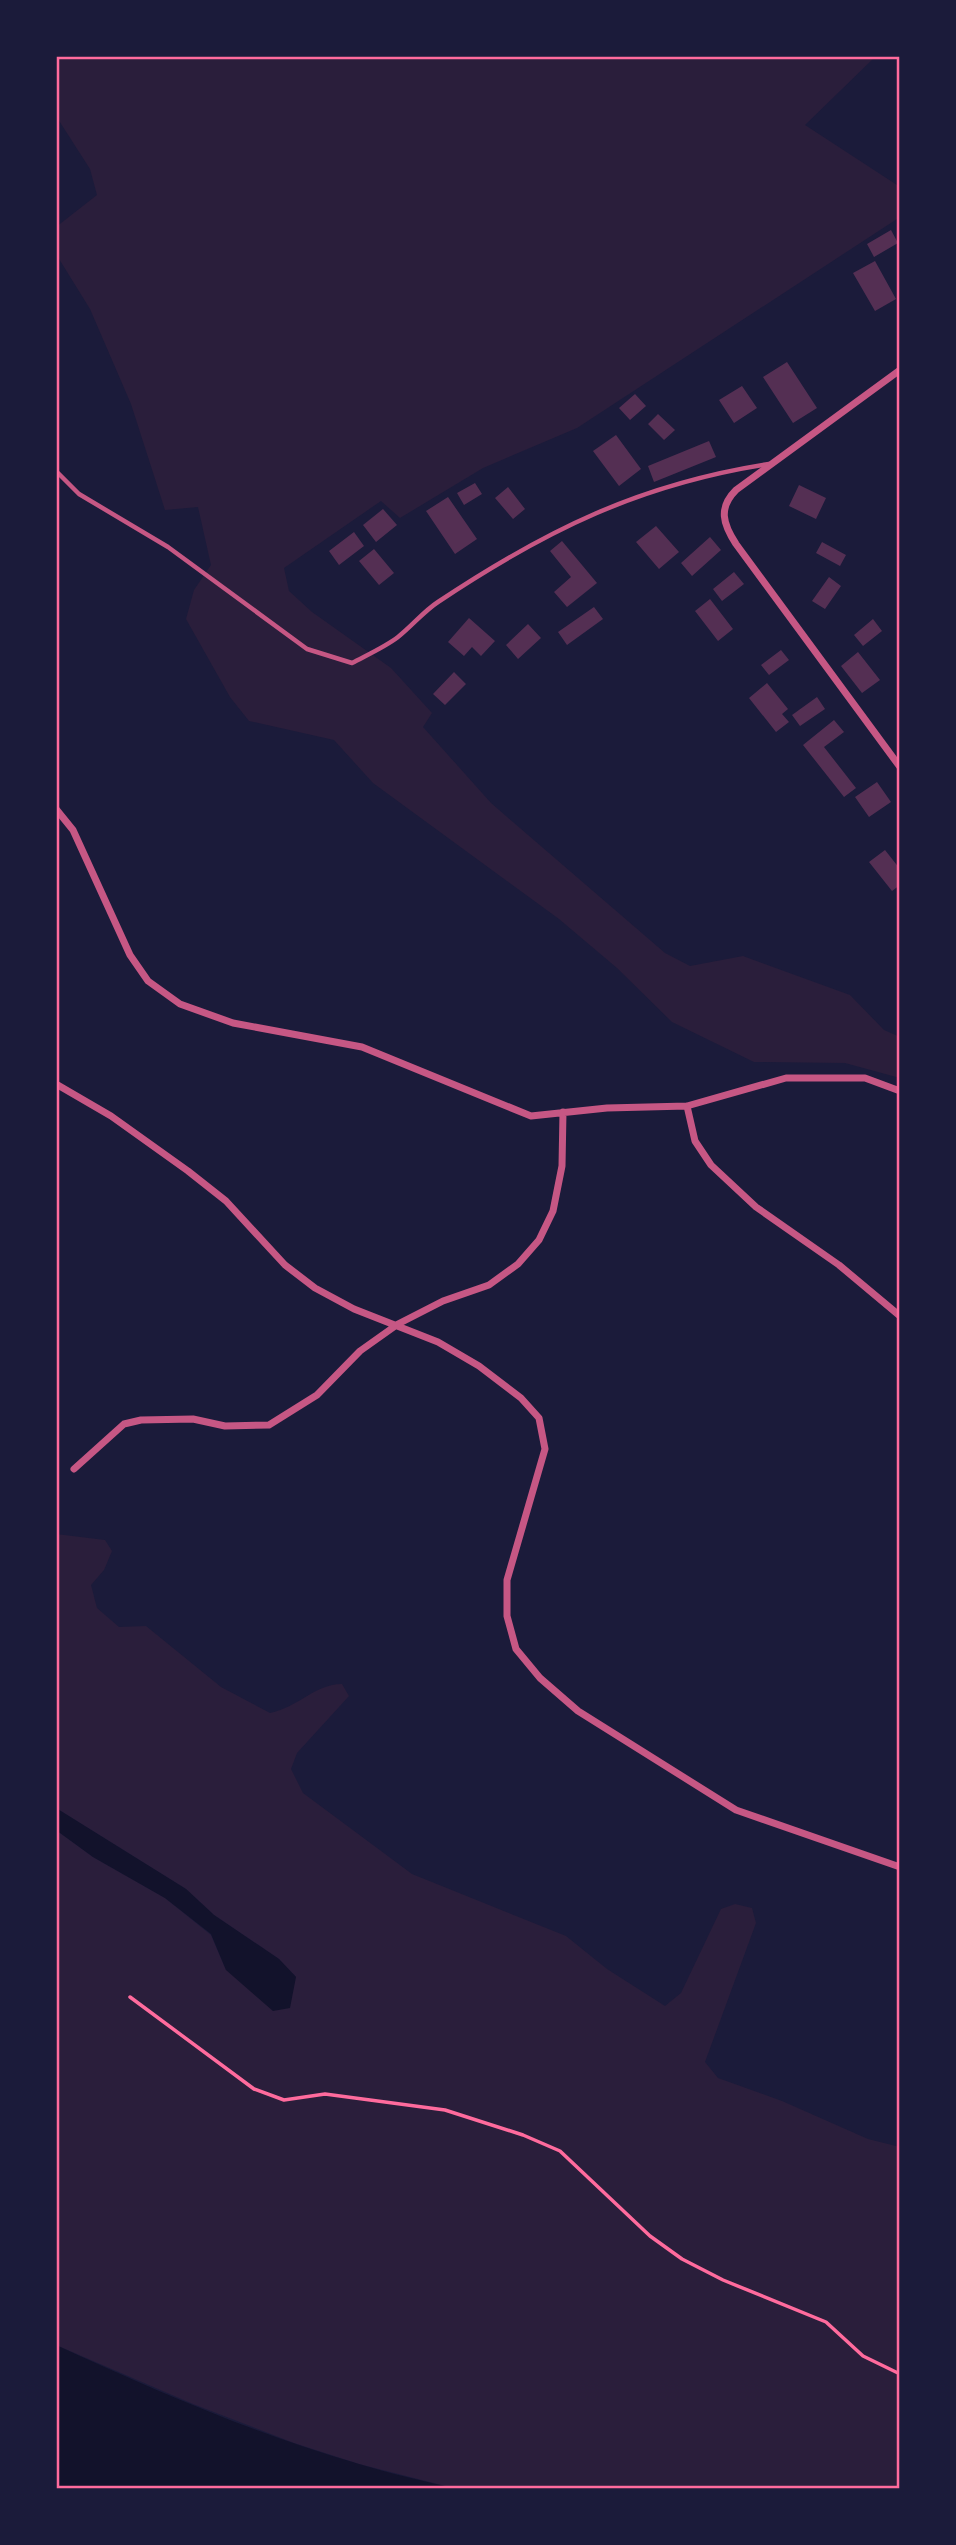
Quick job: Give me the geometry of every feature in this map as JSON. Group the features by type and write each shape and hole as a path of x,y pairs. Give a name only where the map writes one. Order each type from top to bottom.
{"street":[{"path":"900,370 769,464 727,500 723,518 727,531 900,767"},
{"path":"56,808 73,830 130,955 148,981 180,1004 233,1023 362,1047 531,1116 687,1106 786,1078 865,1078 900,1091"},
{"path":"56,1084 111,1116 188,1171 226,1201 285,1265 315,1288 354,1308 438,1342 479,1366 521,1398 539,1418 545,1449 506,1580 507,1616 516,1649 540,1678 578,1711 736,1810 900,1867"},
{"path":"687,1106 695,1141 711,1165 756,1207 839,1265 900,1316"},
{"path":"74,1469 124,1424 141,1420 193,1419 225,1426 269,1425 317,1395 360,1351 398,1324 443,1301 489,1285 518,1264 540,1240 552,1211 562,1166 563,1112"}],"lane":[{"path":"56,471 79,494 168,547 307,649 352,663 396,639 436,603 521,550 578,519 641,493 719,471 769,464"}],"path":[{"path":"130,1997 254,2089 284,2100 325,2094 445,2110 523,2135 560,2151 650,2236 682,2259 723,2280 826,2322 863,2356 900,2374"}],"shaded area":[{"path":"56,56 876,56 805,125 900,187 900,217 577,428 483,468 400,518 381,501 284,568 289,591 312,612 391,668 432,713 423,727 491,803 665,953 690,966 743,956 850,995 884,1030 900,1037 900,1078 845,1063 754,1062 672,1022 617,968 559,919 373,783 334,740 249,721 230,697 186,619 194,590 211,565 198,507 165,510 131,404 90,309 56,254 56,227 97,195 90,169 56,116"},
{"path":"56,1534 105,1540 112,1551 104,1570 91,1585 97,1608 119,1627 146,1626 221,1687 270,1713 290,1706 323,1688 342,1684 349,1696 297,1753 291,1769 303,1793 412,1874 566,1936 607,1969 665,2006 681,1993 721,1909 735,1904 752,1908 756,1923 705,2062 718,2078 782,2101 868,2139 900,2147 900,2489 457,2489 359,2464 294,2443 193,2404 56,2345 56,1830 93,1857 165,1898 211,1935 226,1970 296,1977 279,1959 214,1915 186,1889 56,1808"},
{"path":"56,1808 186,1889 214,1915 279,1959 296,1977 290,2008 273,2011 226,1970 211,1934 165,1898 93,1857 56,1830"},
{"path":"56,2345 243,2425 371,2468 457,2489 56,2489"}],"building":[{"path":"891,230 898,243 874,257 867,244"},
{"path":"875,261 896,299 875,311 853,273"},
{"path":"787,362 817,408 793,423 763,377"},
{"path":"742,386 757,408 734,423 719,400"},
{"path":"635,394 646,406 630,420 619,408"},
{"path":"658,414 675,430 664,440 648,424"},
{"path":"616,435 641,469 619,486 593,451"},
{"path":"709,441 716,457 654,482 648,466"},
{"path":"475,483 482,494 464,505 457,493"},
{"path":"799,485 826,498 816,519 789,506"},
{"path":"508,487 525,509 513,519 495,498"},
{"path":"448,497 477,539 455,554 426,511"},
{"path":"383,509 397,525 376,542 363,525"},
{"path":"656,526 679,552 659,569 636,542"},
{"path":"354,532 364,546 339,565 329,551"},
{"path":"710,537 721,550 692,576 681,563"},
{"path":"562,541 597,583 567,607 554,592 571,577 550,551"},
{"path":"822,542 846,555 840,566 816,553"},
{"path":"374,549 394,573 379,585 359,561"},
{"path":"734,572 744,584 722,601 713,589"},
{"path":"829,577 841,586 825,609 812,601"},
{"path":"710,599 733,629 718,641 695,611"},
{"path":"594,607 603,619 567,645 558,632"},
{"path":"469,618 495,641 481,656 472,647 464,656 448,642"},
{"path":"873,619 882,631 863,646 854,635"},
{"path":"528,624 541,638 518,659 506,645"},
{"path":"781,650 789,660 769,675 761,665"},
{"path":"858,652 880,680 862,693 841,666"},
{"path":"454,672 466,684 445,705 433,694"},
{"path":"767,683 788,709 782,714 789,722 776,732 749,698"},
{"path":"817,697 825,709 800,726 792,715"},
{"path":"834,720 844,732 824,747 856,788 844,797 803,745"},
{"path":"877,782 891,802 869,817 855,797"},
{"path":"885,850 900,869 900,885 892,891 869,862"}]}
